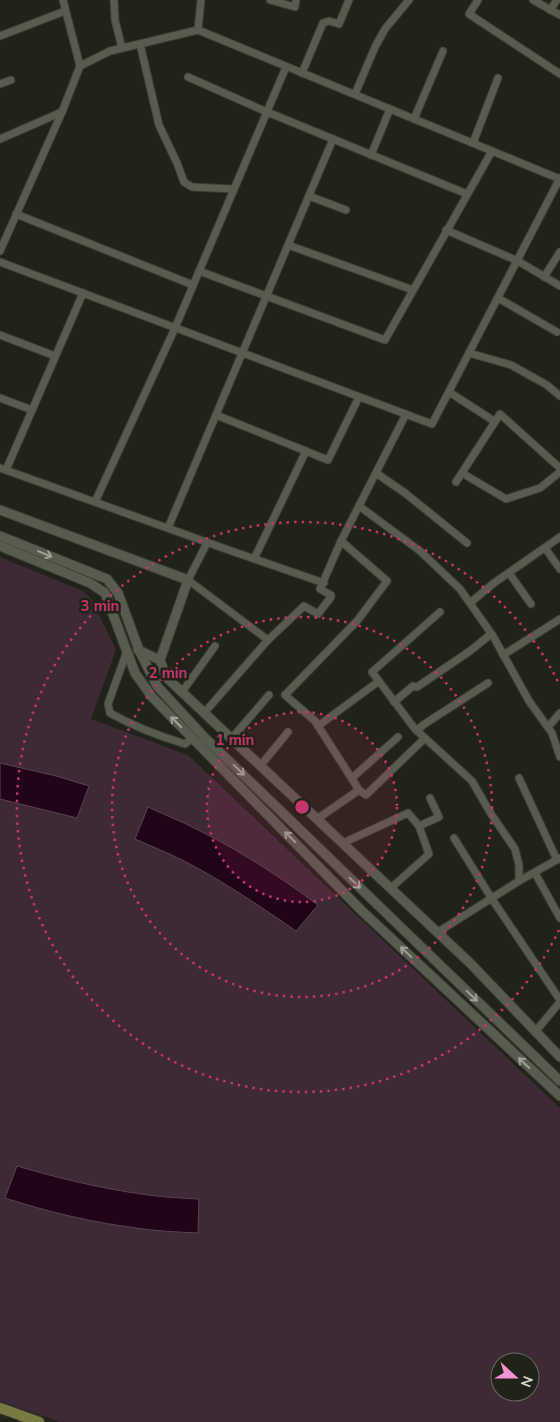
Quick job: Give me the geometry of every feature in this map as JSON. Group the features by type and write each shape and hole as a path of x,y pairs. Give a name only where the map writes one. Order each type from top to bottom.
{"main road":[{"path":"0,1408 39,1422"}],"street":[{"path":"0,251 62,112 80,66 62,0"},
{"path":"114,0 122,48"},
{"path":"198,30 201,0"},
{"path":"270,0 295,7 296,0"},
{"path":"302,73 324,23 330,21 339,24 349,0"},
{"path":"355,94 375,47 385,29 409,0"},
{"path":"478,0 469,14 560,74"},
{"path":"533,0 560,15"},
{"path":"550,10 557,0"},
{"path":"0,36 66,11"},
{"path":"0,262 432,424 560,178 198,30 110,51 80,66"},
{"path":"140,44 159,125 184,182 192,187 234,189"},
{"path":"414,119 443,51"},
{"path":"95,502 175,328 286,67"},
{"path":"188,77 267,112 467,194"},
{"path":"473,143 498,78"},
{"path":"0,84 11,80"},
{"path":"371,154 390,109"},
{"path":"0,139 62,112"},
{"path":"168,528 333,139"},
{"path":"199,271 385,340 492,151"},
{"path":"308,196 346,210"},
{"path":"16,214 193,285"},
{"path":"446,230 518,261 560,286"},
{"path":"288,245 413,290"},
{"path":"544,277 560,252"},
{"path":"83,293 32,410 3,469 324,583"},
{"path":"498,298 557,332"},
{"path":"0,335 55,356"},
{"path":"469,353 511,365 547,385 560,396"},
{"path":"449,392 494,421"},
{"path":"216,415 328,460 359,397"},
{"path":"0,398 32,410"},
{"path":"204,713 268,640 304,606 318,614 331,597 332,595 320,589 341,541 406,414"},
{"path":"456,482 500,414 560,468"},
{"path":"254,559 306,451"},
{"path":"462,473 506,499 540,488 560,472"},
{"path":"376,473 405,493 467,543"},
{"path":"359,506 420,551 460,588 491,634 528,701 552,733 560,757"},
{"path":"0,510 188,580 268,640"},
{"path":"0,536 107,579 118,592 139,650 157,686 205,738 560,1081"},
{"path":"470,603 560,537"},
{"path":"341,541 387,581 356,621 285,695 315,721 359,790 366,795 425,738"},
{"path":"207,542 188,580 160,660 166,677 438,932 560,1057"},
{"path":"0,546 90,583 105,593 135,673 152,697 362,911 560,1096"},
{"path":"545,548 560,569"},
{"path":"509,573 531,604"},
{"path":"440,612 372,672 417,731 472,781 491,814 515,849 519,865 519,881"},
{"path":"503,655 560,619"},
{"path":"394,702 413,686 417,687 470,651 491,634"},
{"path":"182,692 215,646"},
{"path":"127,651 139,650 160,660"},
{"path":"127,651 108,704 110,713 125,722 185,744 193,738"},
{"path":"318,726 379,681"},
{"path":"417,731 423,725 488,683"},
{"path":"232,738 269,696"},
{"path":"548,727 560,713"},
{"path":"261,766 288,732"},
{"path":"352,778 398,737"},
{"path":"438,932 558,859 519,778"},
{"path":"317,819 359,790"},
{"path":"419,826 439,817 430,798"},
{"path":"343,843 408,813 419,826 429,854 391,888"},
{"path":"454,838 560,1001 534,1032"},
{"path":"535,872 560,918"}],"shaded area":[{"path":"0,557 83,591 92,600 116,650 91,719 188,755 560,1108 560,1422 60,1422 0,1401"},
{"path":"0,763 89,786 77,818 0,799"},
{"path":"148,807 234,849 318,905 296,931 202,871 135,839"},
{"path":"17,1166 63,1179 110,1189 155,1196 199,1199 198,1233 151,1230 86,1220 5,1198"}]}
